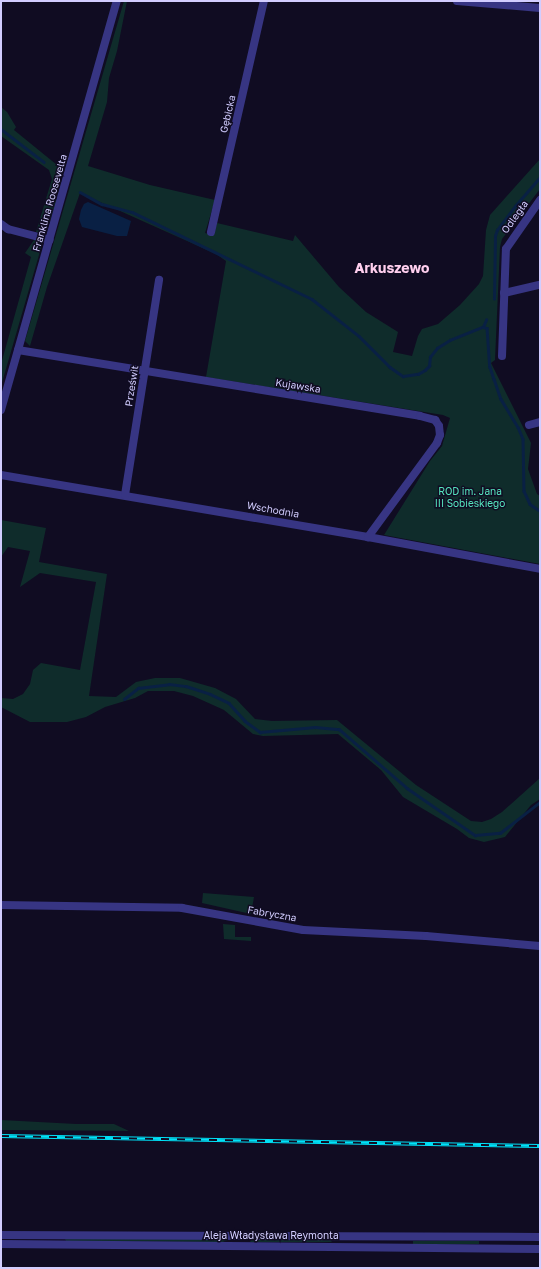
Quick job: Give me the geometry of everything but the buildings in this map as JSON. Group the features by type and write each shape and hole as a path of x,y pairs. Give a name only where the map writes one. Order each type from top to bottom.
{"street":[{"name":"Franklina Roosevelta","path":"1,409 117,1"},
{"name":"Gębicka","path":"211,232 264,1"},
{"path":"457,1 540,8"},
{"name":"Odległa","path":"502,356 507,246 540,200"},
{"path":"1,224 8,229 50,240"},
{"name":"Prześwit","path":"125,495 159,280"},
{"path":"504,293 540,285"},
{"name":"Kujawska","path":"18,350 420,416 435,420 440,430 437,443 368,537"},
{"path":"529,425 540,422"},
{"name":"Wschodnia","path":"1,475 368,537 540,569"},
{"name":"Fabryczna","path":"1,905 182,908 303,930 426,936 540,946"},
{"name":"Aleja Władysława Reymonta","path":"1,1235 540,1238"},
{"name":"Aleja Władysława Reymonta","path":"1,1244 540,1248"}],"green space":[{"name":"ROD im. Jana III Sobieskiego","path":"124,1 127,1 117,51 109,78 107,102 88,166 150,185 215,200 205,233 214,235 217,223 293,241 295,235 339,287 366,312 398,332 393,352 412,356 418,336 422,329 438,324 460,305 479,284 483,276 486,230 490,215 540,159 540,189 502,239 500,247 495,360 491,363 531,443 528,469 537,494 540,496 540,564 384,535 430,461 442,446 450,418 443,415 206,377 226,261 216,254 80,193 47,287 30,346 25,341"},
{"path":"1,107 7,112 16,127 14,130 57,165 61,165 54,188 56,202 47,229 43,233 36,232 52,179 49,170 1,136"},
{"path":"34,240 39,242 41,248 1,386 1,364 31,257 25,253"},
{"path":"1,520 46,528 39,562 107,574 89,696 116,697 136,682 155,678 180,678 215,688 236,699 255,719 272,721 337,720 416,785 471,821 482,822 491,819 502,812 540,778 540,799 531,805 505,837 484,842 469,838 457,829 403,797 381,770 338,734 263,736 253,734 224,710 193,696 174,691 148,691 135,698 105,707 86,717 67,722 30,722 1,707 1,698 13,699 23,694 30,684 33,670 41,663 80,670 96,582 40,573 20,587 30,551 8,547 1,557"},
{"path":"203,893 254,897 251,914 202,903"},
{"path":"223,924 235,925 235,937 251,937 251,941 224,939"},
{"path":"1,1120 76,1124 114,1124 129,1131 1,1130"},
{"path":"65,1239 228,1240 222,1242 66,1241"},
{"path":"252,1239 330,1240 332,1242 250,1242"},
{"path":"413,1241 479,1241 479,1244 413,1244"}],"water":[{"path":"88,202 131,221 127,236 117,236 82,227 79,219 81,210 84,204"}],"waterway":[{"path":"1,129 44,162"},
{"path":"494,299 495,236 497,230 540,177"},
{"path":"80,192 102,204 132,212 312,299 359,336 390,367 403,376 418,374 425,370 429,366 430,357 437,348 450,340 483,327 486,320"},
{"path":"483,327 487,328 490,367 501,399 518,427 523,439 524,491 530,504 540,511"},
{"path":"124,699 138,688 169,684 186,686 210,694 229,703 245,721 260,732 315,727 339,729 407,788 475,835 500,833 540,802"}],"railway":[{"path":"1,1136 540,1146"}],"district":[{"name":"Arkuszewo","path":"392,268"}]}
